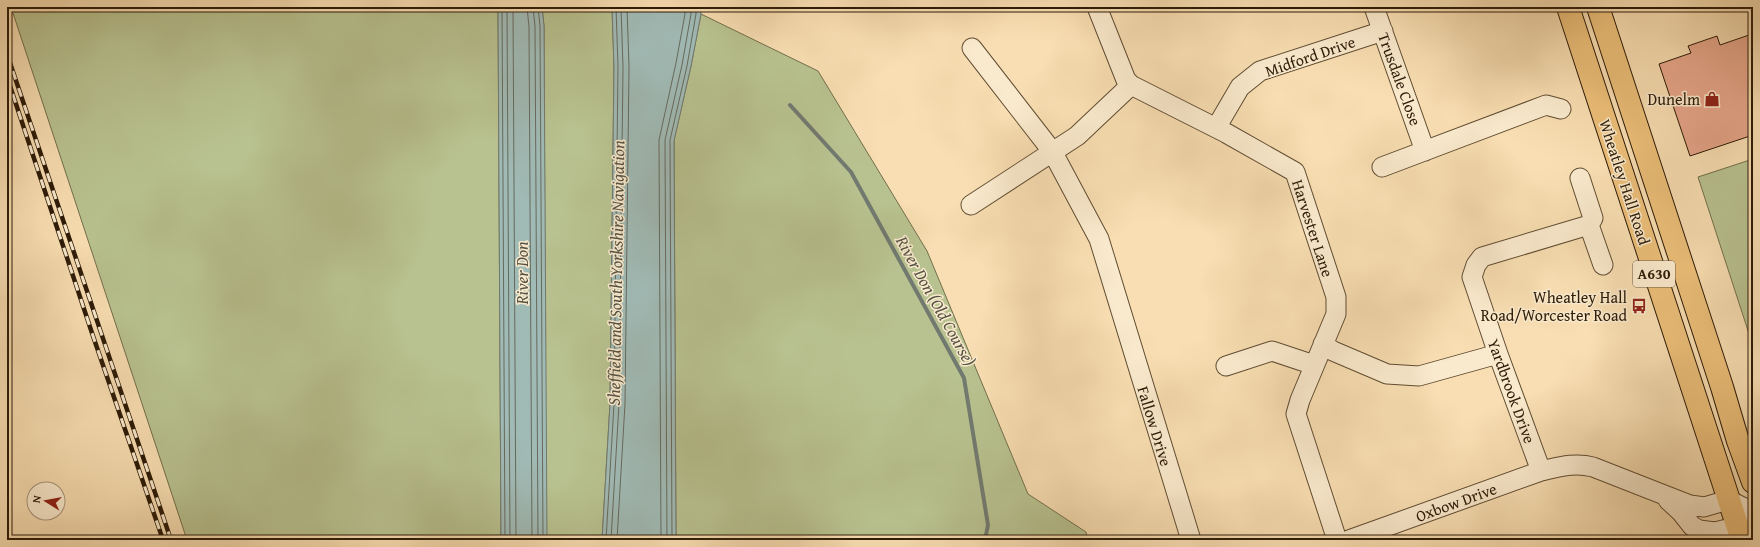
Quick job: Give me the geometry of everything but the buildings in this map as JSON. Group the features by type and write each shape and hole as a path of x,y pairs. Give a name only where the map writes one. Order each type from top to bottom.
{"highway":[{"name":"Wheatley Hall Road","path":"1568,7 1728,500 1746,525"},
{"name":"Wheatley Hall Road","path":"1598,7 1722,387 1738,441 1753,482"}],"street":[{"path":"970,205 1077,136 1131,86 1126,80 1097,7"},
{"name":"Trusdale Close","path":"1374,7 1425,151"},
{"name":"Midford Drive","path":"1216,128 1240,87 1260,71 1383,31"},
{"name":"Fallow Drive","path":"972,48 1052,152 1099,239 1120,312 1191,540"},
{"name":"Harvester Lane","path":"1131,86 1216,128 1295,172 1336,297 1336,314 1314,365 1296,414 1337,540"},
{"path":"1382,167 1546,105 1561,109"},
{"path":"1580,178 1593,218 1588,225 1603,265"},
{"name":"Yardbrook Drive","path":"1541,471 1498,354 1472,277 1476,265 1482,257 1588,225"},
{"path":"1323,344 1333,351 1387,374 1419,376 1498,354"},
{"path":"1226,366 1272,351 1314,365"},
{"name":"Oxbow Drive","path":"1349,540 1377,535 1541,471 1571,464 1583,464 1593,467 1661,494 1699,507 1728,500"},
{"path":"1661,494 1681,512 1692,526 1699,530 1715,532 1746,525"}],"green space":[{"path":"11,7 498,7 501,540 187,540"},
{"path":"542,7 612,7 614,67 610,404 602,540 546,540 544,26"},
{"path":"701,14 818,71 927,251 1028,494 1086,532 1088,540 676,540 674,140"},
{"path":"1753,159 1753,346 1698,177"}],"water":[{"name":"River Don","path":"498,7 542,7 544,26 547,540 501,540"},
{"name":"Sheffield and South Yorkshire Navigation","path":"612,7 700,7 701,14 674,141 676,540 602,540 610,404 614,67"}],"waterway":[{"name":"River Don (Old Course)","path":"790,105 851,172 964,378 988,525 985,540"}],"railway":[{"path":"7,54 171,540"},
{"path":"7,77 163,540"}],"place":[{"name":"Dunelm","path":"1712,99"},
{"name":"Wheatley Hall Road/Worcester Road","path":"1639,306"}]}
